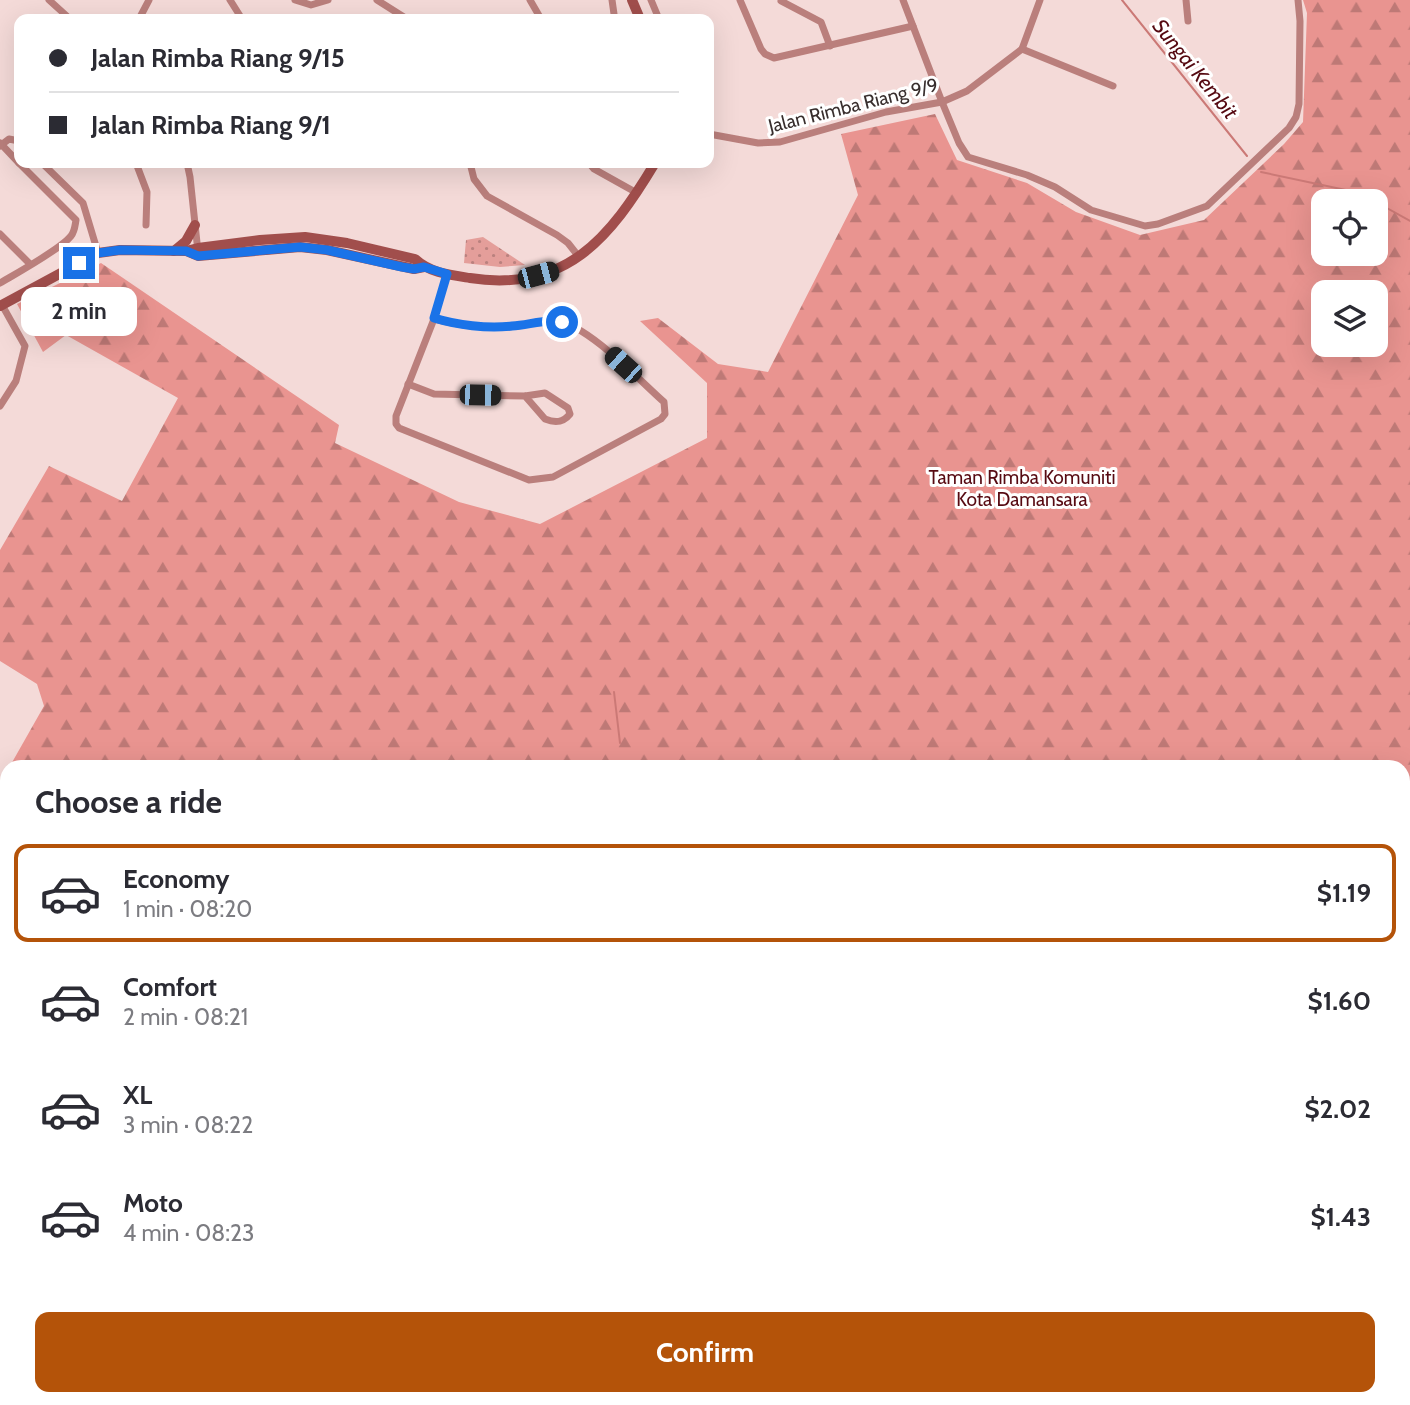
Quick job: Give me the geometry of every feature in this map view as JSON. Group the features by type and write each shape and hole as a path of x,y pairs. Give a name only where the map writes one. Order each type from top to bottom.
{"street":[{"path":"49,0 64,14"},
{"path":"295,0 311,5 328,0"},
{"path":"377,0 399,14"},
{"path":"612,0 614,14"},
{"path":"740,0 761,49 769,56 786,57 913,26"},
{"path":"903,0 942,102 959,143 968,157 1041,180 1100,213 1138,225 1158,225 1207,206 1289,128 1296,117 1299,104 1298,0"},
{"path":"1040,0 1022,49 1113,86"},
{"path":"1186,0 1188,22"},
{"path":"781,1 821,22 830,46"},
{"name":"Jalan Rimba Riang 9/9","path":"714,135 758,143 780,142 886,112 942,102 967,91 1022,49"},
{"path":"0,144 14,158"},
{"path":"0,283 71,237 75,229 76,220 24,168"},
{"path":"47,168 83,203 98,253"},
{"path":"138,168 147,192 146,225"},
{"path":"188,168 198,252"},
{"path":"471,168 474,179 487,196 557,235 568,243 579,257"},
{"path":"593,168 637,193"},
{"path":"0,405 16,381 25,346 1,306 98,253 120,250 198,252 300,247 415,259 424,267 447,274 484,280 519,280 557,270 579,257 611,228 652,168"},
{"path":"180,251 196,228"},
{"path":"196,228 207,242 217,246"},
{"path":"0,234 30,264"},
{"path":"198,252 217,246 300,237 325,239 376,254"},
{"path":"434,318 450,323 509,327 545,321 562,322 603,347 664,402 665,414 662,419 553,477 529,481 399,428 396,416 434,318 447,274"},
{"path":"408,384 434,394 525,396 545,393 568,408 570,414 560,422 545,419 525,396"}],"shaded area":[{"path":"483,237 525,265 500,267 464,263 466,240"}],"green space":[{"name":"Taman Rimba Komuniti Kota Damansara","path":"1303,0 1410,0 1410,760 13,760 44,706 37,684 0,661 0,550 49,466 122,501 178,398 66,335 43,352 17,304 101,263 339,425 335,443 459,502 540,524 707,438 707,383 640,321 658,318 718,364 768,372 858,195 841,134 935,114 957,160 1027,183 1076,212 1140,235 1204,220 1284,144 1303,122 1307,13"}],"waterway":[{"name":"Sungai Kembit","path":"1122,0 1247,156"},
{"name":"Sungai Kembit","path":"1261,172 1341,189"},
{"name":"Sungai Kembit","path":"1388,209 1410,221"},
{"path":"614,692 620,743"}],"route":[{"path":"79,263 98,253 120,250 186,251 198,256 300,247 327,250 402,267 424,267 447,274 434,318 450,323 509,327 545,321 562,322"}]}
